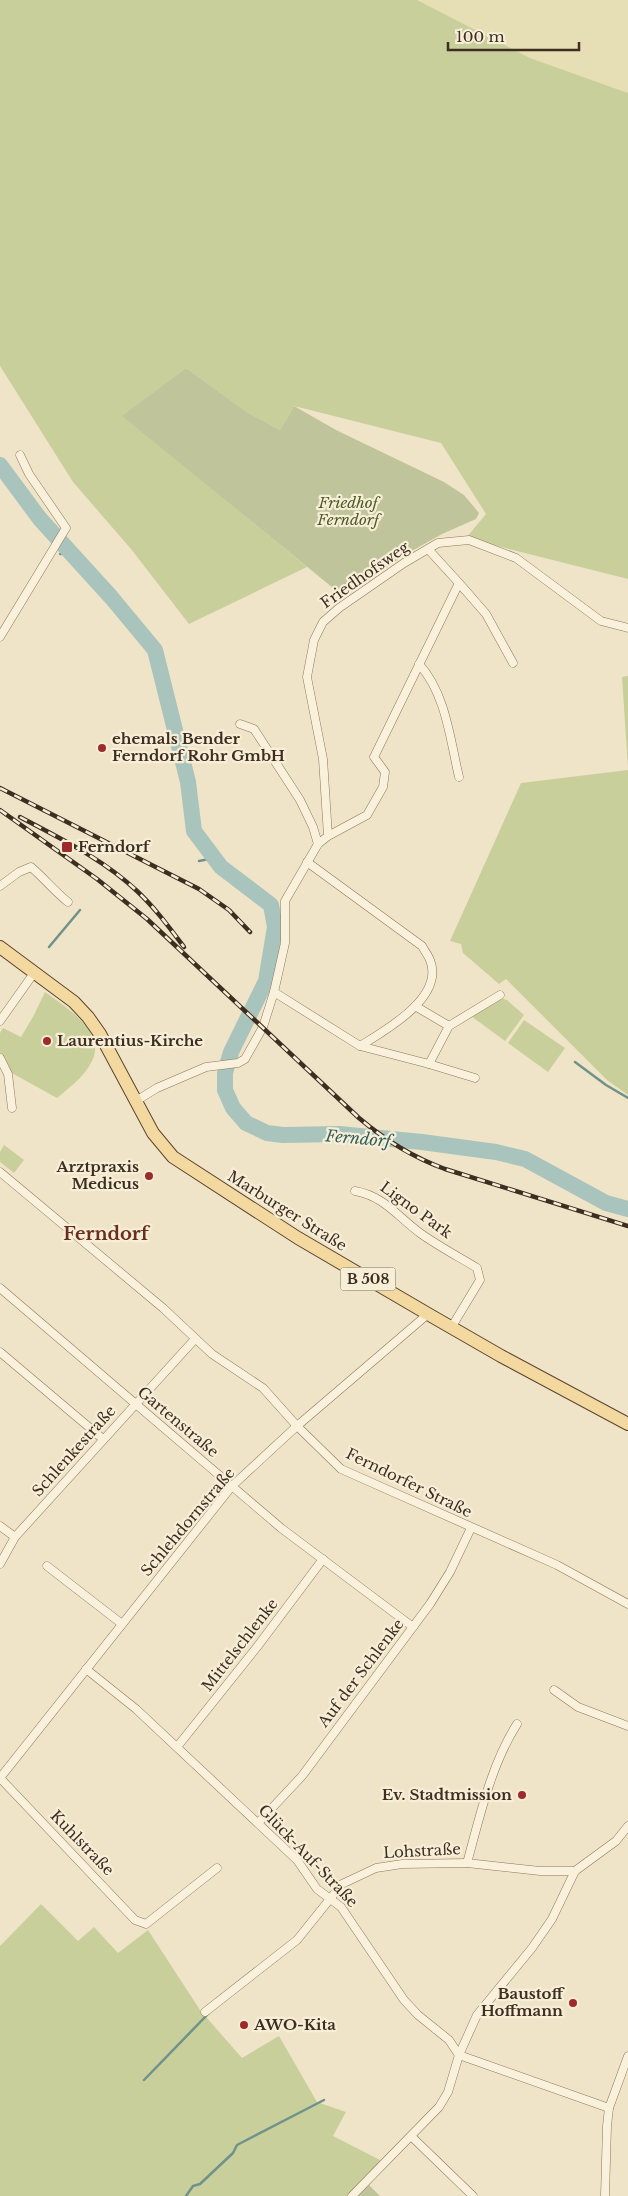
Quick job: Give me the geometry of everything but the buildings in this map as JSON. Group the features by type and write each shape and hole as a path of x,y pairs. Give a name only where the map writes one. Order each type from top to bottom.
{"main road":[{"name":"Marburger Straße","path":"0,947 74,1002 88,1017 100,1034 153,1133 173,1157 290,1233 451,1328 628,1424"}],"street":[{"path":"0,637 66,528 29,474 20,455"},
{"name":"Friedhofsweg","path":"328,836 322,759 307,677 314,640 323,622 339,608 404,563 438,543 469,540 516,558 601,620 628,628"},
{"path":"428,549 486,614 513,663"},
{"path":"136,1101 157,1088 206,1067 238,1062 245,1059 263,1027 274,992 285,943 285,902 318,844 328,836 368,815 383,787 384,772 374,757 459,583"},
{"path":"419,664 429,675 443,708 459,777"},
{"path":"240,724 254,729 300,800 313,826 318,844"},
{"path":"308,862 422,946 430,960 432,976 428,991 415,1006 389,1028 360,1046"},
{"path":"0,886 19,872 31,867 51,884 53,890 68,902"},
{"path":"0,1021 34,973"},
{"path":"274,992 360,1046 475,1078"},
{"path":"429,1064 449,1026 500,995"},
{"path":"415,1006 449,1026"},
{"path":"0,1058 8,1074 12,1108"},
{"name":"Ferndorfer Straße","path":"0,1172 163,1308 212,1354 263,1388 297,1426 342,1469 557,1565 628,1604"},
{"name":"Ligno Park","path":"356,1191 368,1193 391,1206 419,1233 478,1268 480,1280 451,1328"},
{"name":"Gartenstraße","path":"0,1288 281,1528 413,1627"},
{"name":"Schlehdornstraße","path":"0,1778 232,1486 297,1426 428,1314"},
{"name":"Schlenkestraße","path":"0,1564 15,1538 102,1439 195,1339"},
{"path":"0,1352 102,1439"},
{"path":"0,1526 15,1538"},
{"name":"Auf der Schlenke","path":"258,1823 302,1776 413,1627 450,1572 471,1528"},
{"name":"Mittelschlenke","path":"177,1746 258,1647 323,1559"},
{"path":"47,1566 122,1624"},
{"name":"Glück-Auf-Straße","path":"86,1669 136,1709 177,1746 297,1860 317,1889 342,1907 404,2000 418,2015 449,2040 459,2055"},
{"path":"554,1690 578,1707 628,1726"},
{"path":"467,1862 484,1800 509,1736 516,1724"},
{"name":"Kuhlstraße","path":"0,1778 135,1920 146,1924 217,1868"},
{"path":"352,2196 439,2107 448,2092 459,2055 477,2015 532,1948 552,1919 575,1871 616,1842 628,1826"},
{"name":"Lohstraße","path":"205,2012 297,1940 342,1884 376,1868 402,1864 467,1862 540,1870 575,1871"},
{"path":"459,2055 610,2108"},
{"path":"605,2196 607,2126 610,2108 628,2056"},
{"path":"410,2136 473,2196"}],"shaded area":[{"path":"417,0 628,0 628,93 530,58"}],"green space":[{"path":"0,0 417,0 530,58 628,93 628,579 466,538 486,514 441,443 294,406 280,430 247,412 186,368 123,416 307,567 189,624 131,549 73,482 0,366"},
{"name":"Friedhof Ferndorf","path":"186,368 247,412 280,430 294,406 336,430 444,482 464,495 479,513 476,519 442,534 403,556 351,592 338,592 122,416"},
{"path":"628,676 628,768 622,677"},
{"path":"628,770 628,1095 607,1080 506,979 499,984 463,953 461,944 450,941 521,783"},
{"path":"45,992 72,1012 89,1030 94,1040 95,1050 92,1061 85,1072 57,1098 10,1072 5,1057 0,1054 0,1033 3,1028 21,1037"},
{"path":"500,998 507,1000 524,1015 505,1041 471,1016"},
{"path":"524,1020 565,1048 548,1072 508,1043"},
{"path":"4,1145 24,1160 14,1173 0,1162 0,1152"},
{"path":"41,1904 78,1941 94,1927 118,1953 148,1930 200,2010 242,2058 279,2036 317,2102 346,2112 333,2136 380,2160 369,2185 358,2196 0,2196 0,1946"},
{"path":"369,2185 380,2196 358,2196"}],"waterway":[{"name":"Ferndorf","path":"0,465 40,519 111,597 155,650 188,782 194,831 221,867 271,905 275,927 266,981 231,1052 225,1073 225,1090 233,1108 246,1123 267,1133 283,1135 339,1134 422,1142 496,1152 525,1159 606,1203 628,1209"},
{"path":"60,554 71,553"},
{"path":"199,861 214,858"},
{"path":"49,947 80,910"},
{"path":"575,1062 606,1085 628,1098"},
{"path":"144,2080 208,2014"},
{"path":"186,2196 193,2186 200,2184 233,2153 237,2145 324,2100"}],"railway":[{"path":"0,788 199,889 229,910 250,932"},
{"path":"0,810 97,879 147,919 359,1118 389,1141 421,1159 445,1169 628,1226"},
{"path":"20,817 96,859 124,880 150,904 184,947"}],"place":[{"name":"ehemals Bender Ferndorf Rohr GmbH","path":"102,748"},
{"name":"Ferndorf","path":"67,847"},
{"name":"Laurentius-Kirche","path":"47,1041"},
{"name":"Arztpraxis Medicus","path":"149,1176"},
{"name":"Ev. Stadtmission","path":"522,1795"},
{"name":"Baustoff Hoffmann","path":"573,2003"},
{"name":"AWO-Kita","path":"244,2025"}],"district":[{"name":"Ferndorf","path":"106,1234"}]}
